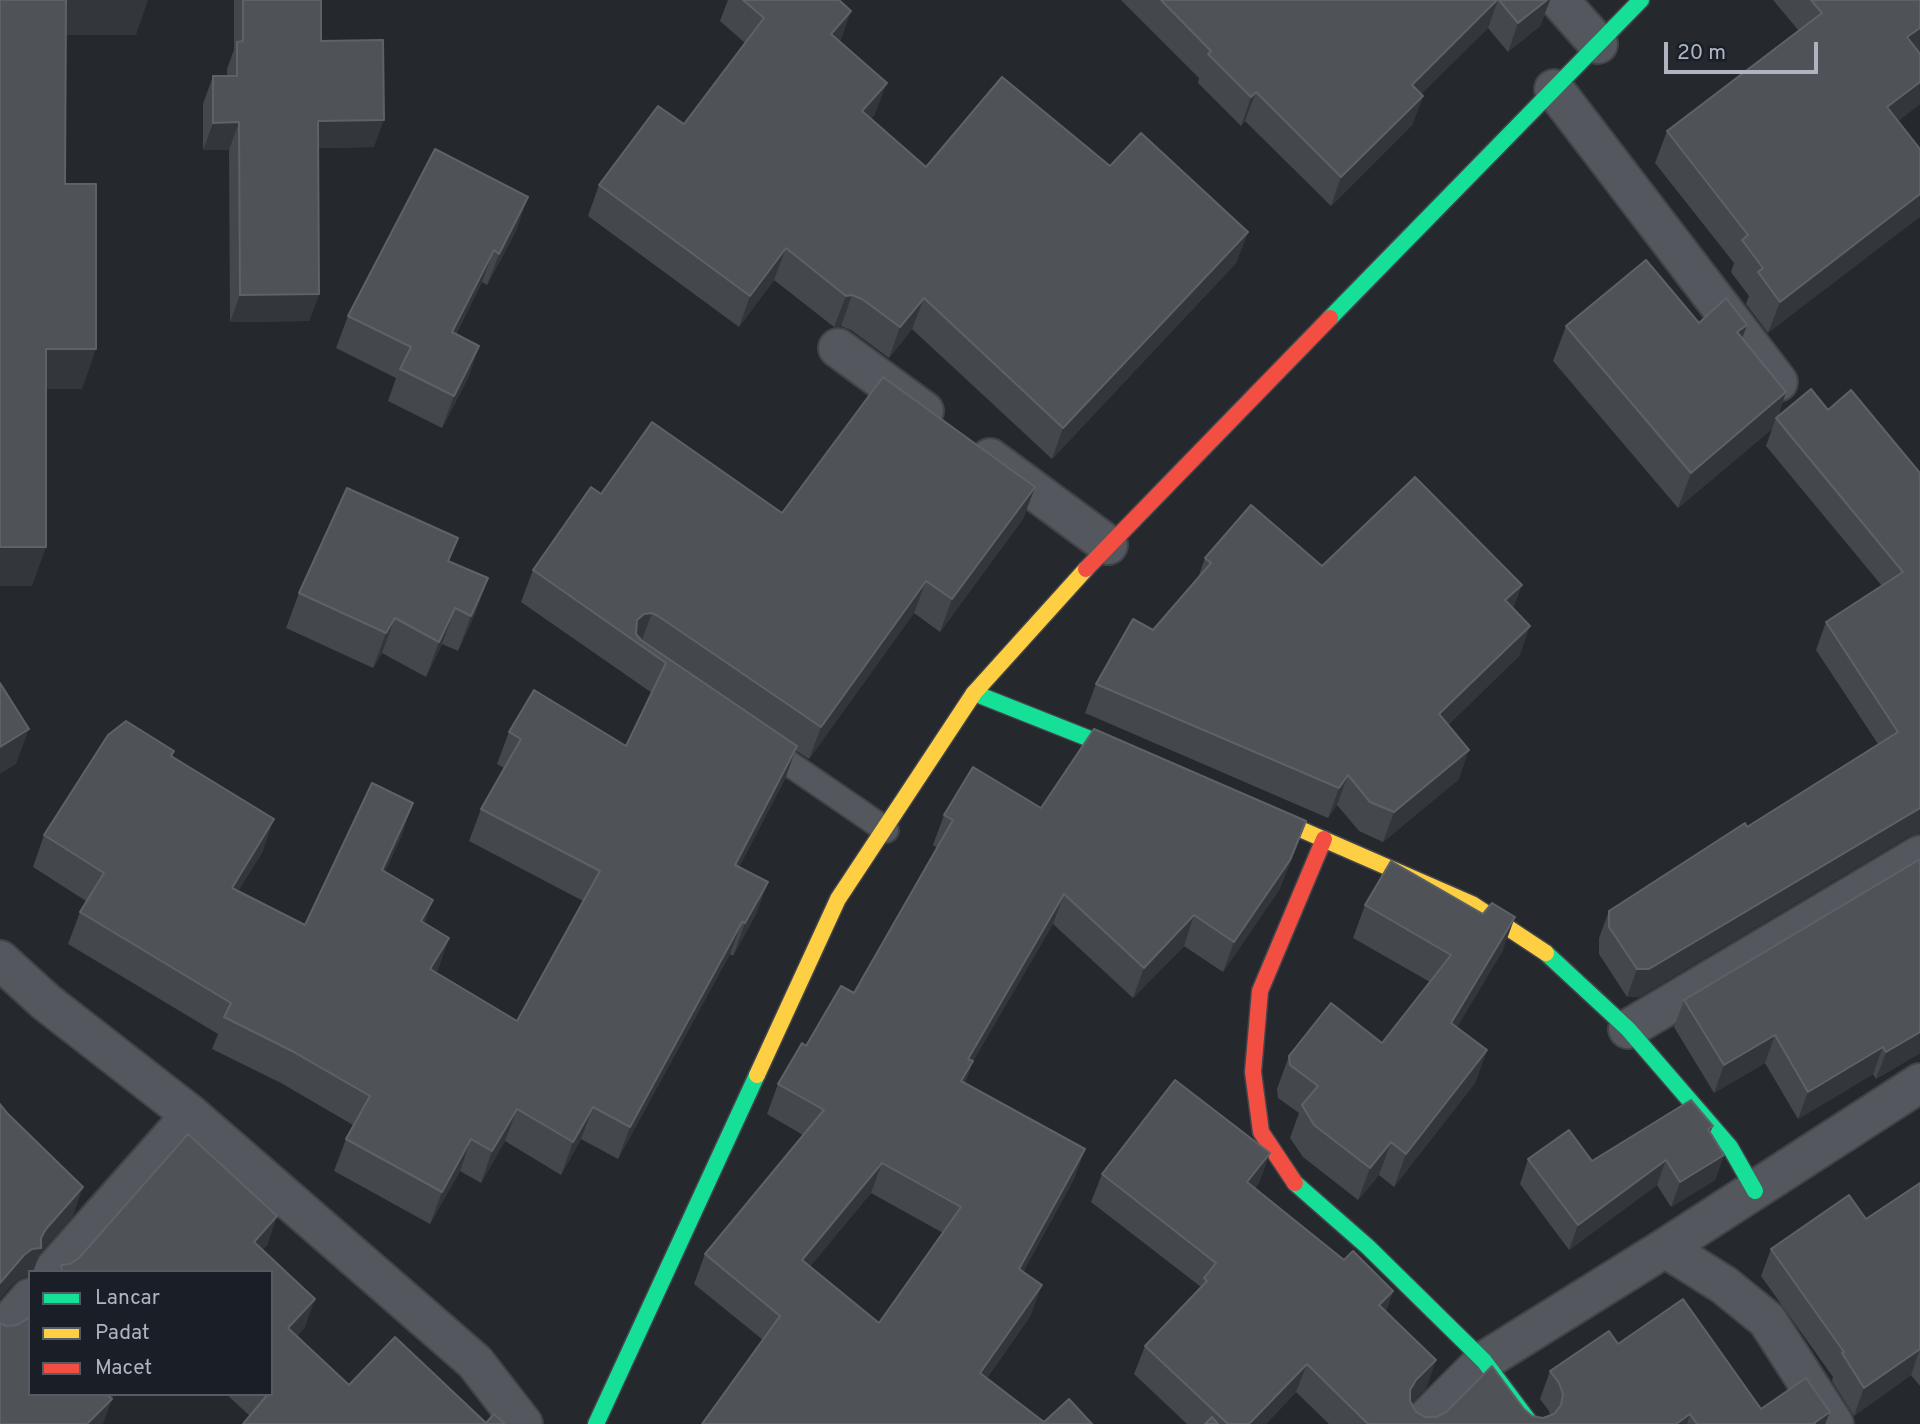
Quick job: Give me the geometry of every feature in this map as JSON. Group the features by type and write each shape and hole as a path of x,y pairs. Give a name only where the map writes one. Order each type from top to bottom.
{"street":[{"path":"1559,0 1598,44"},
{"path":"596,1424 838,899 974,693 1108,545 1640,0"},
{"path":"1554,89 1778,382"},
{"path":"838,348 1108,545"},
{"path":"974,693 1153,765"},
{"path":"1238,802 1472,904 1538,946 1629,1029 1730,1147 1755,1191"},
{"path":"1324,839 1260,991 1253,1072 1261,1132 1291,1180 1368,1247 1484,1361 1531,1424"},
{"path":"1629,1029 1920,855"},
{"path":"0,960 47,1002 191,1115 475,1362 523,1424"},
{"path":"1421,1424 1484,1361 1755,1191 1920,1083"},
{"path":"54,1270 191,1115"},
{"path":"1665,1248 1724,1285 1768,1320 1834,1424"},
{"path":"0,1333 28,1300"}],"lane":[{"path":"739,730 886,830"}],"building":[{"path":"0,0 66,0 65,184 96,184 96,349 46,349 46,547 0,547"},
{"path":"243,0 321,0 321,41 383,40 384,120 318,121 319,294 240,295 239,122 213,123 213,76 237,76 237,42 243,41"},
{"path":"743,0 839,0 851,11 831,34 887,83 862,111 926,167 1002,77 1110,166 1141,133 1248,232 1063,428 924,298 900,327 862,299 846,296 786,248 750,296 599,185 658,106 684,124 764,18"},
{"path":"1161,0 1497,0 1412,85 1423,96 1341,177 1256,92 1251,97 1208,54 1211,51"},
{"path":"1499,0 1547,0 1518,23"},
{"path":"1811,0 1920,0 1920,28 1907,37 1920,54 1920,82 1887,107 1920,149 1920,194 1780,302 1758,272 1763,268 1742,240 1748,235 1667,131 1822,13"},
{"path":"435,149 528,197 499,254 494,250 452,332 479,346 454,396 400,369 411,347 348,316"},
{"path":"1646,260 1699,323 1726,298 1747,325 1737,332 1786,392 1691,473 1566,326"},
{"path":"883,377 1035,487 952,599 926,581 821,727 658,616 652,613 644,614 637,620 636,634 641,640 797,746 735,865 768,882 745,923 742,922 630,1127 593,1107 573,1142 517,1109 492,1151 471,1139 442,1192 346,1139 370,1096 292,1051 224,1017 231,1003 80,912 104,873 44,835 108,735 126,721 174,751 171,756 274,819 232,888 305,925 372,783 413,803 382,870 433,900 421,921 449,938 430,969 517,1021 600,871 481,809 521,739 509,732 534,690 626,746 666,663 533,570 591,487 601,494 652,422 782,513"},
{"path":"1811,389 1828,410 1851,390 1920,473 1920,808 1649,969 1637,969 1609,927 1609,911 1745,823 1747,827 1898,732 1826,622 1903,572 1776,418"},
{"path":"1415,477 1522,585 1505,600 1530,626 1439,714 1469,750 1394,812 1370,802 1348,775 1339,788 1096,684 1133,619 1153,630 1211,563 1205,558 1251,505 1322,566"},
{"path":"347,488 458,538 448,561 488,578 471,616 455,608 439,642 395,618 386,633 299,593"},
{"path":"0,683 29,729 0,747"},
{"path":"1094,729 1306,821 1290,860 1234,942 1194,915 1144,968 1064,894 968,1059 973,1061 961,1081 1085,1149 1019,1269 1042,1285 980,1373 1044,1422 1069,1399 1092,1424 702,1424 780,1316 705,1254 824,1110 778,1084 802,1043 806,1046 841,986 854,993 953,820 944,815 973,767 1041,808","holes":["882,1163 961,1207 879,1323 802,1260"]},
{"path":"1920,859 1920,1032 1886,1052 1883,1047 1808,1092 1775,1035 1724,1065 1684,1000"},
{"path":"1391,861 1483,914 1492,903 1515,917 1451,1023 1487,1050 1406,1154 1391,1142 1370,1168 1314,1125 1302,1105 1318,1086 1290,1065 1289,1056 1331,1003 1382,1043 1451,955 1365,905"},
{"path":"1175,1080 1270,1153 1247,1182 1344,1260 1353,1251 1393,1291 1379,1305 1436,1360 1410,1390 1410,1401 1416,1412 1425,1417 1436,1417 1446,1412 1492,1366 1532,1416 1543,1418 1554,1414 1561,1405 1563,1394 1550,1371 1609,1331 1618,1344 1683,1299 1761,1409 1806,1378 1830,1412 1815,1424 1697,1424 1690,1414 1676,1424 1368,1424 1307,1364 1249,1424 1228,1424 1145,1346 1207,1281 1204,1278 1216,1263 1102,1174"},
{"path":"1691,1100 1713,1126 1708,1129 1724,1155 1680,1182 1666,1160 1578,1225 1528,1159 1569,1130 1592,1161"},
{"path":"0,1104 83,1187 46,1229 41,1238 41,1248 32,1249 24,1255 0,1283"},
{"path":"188,1134 277,1216 254,1242 315,1299 288,1328 349,1385 395,1337 486,1423 494,1414 505,1424 243,1424 266,1396 273,1396 273,1270 62,1270 61,1265 70,1264 79,1258"},
{"path":"1920,1183 1920,1349 1864,1388 1842,1353 1844,1352 1771,1249 1849,1195 1866,1219"},
{"path":"27,1319 28,1396 109,1396 112,1399 87,1424 0,1424 0,1323 6,1326 17,1325"},
{"path":"1212,1417 1218,1424 1205,1424"}],"traffic: fast":[{"path":"1330,318 1641,0"},
{"path":"974,693 1138,758"},
{"path":"1546,953 1628,1029 1730,1147 1755,1191"},
{"path":"596,1424 757,1075"},
{"path":"1295,1183 1368,1247 1484,1361 1531,1424"}],"traffic: slow":[{"path":"757,1075 838,899 974,693 1086,569"},
{"path":"1254,809 1472,904 1546,953"}],"traffic: jam":[{"path":"1086,569 1330,318"},
{"path":"1295,1183 1261,1132 1253,1072 1260,991 1324,839"}]}
